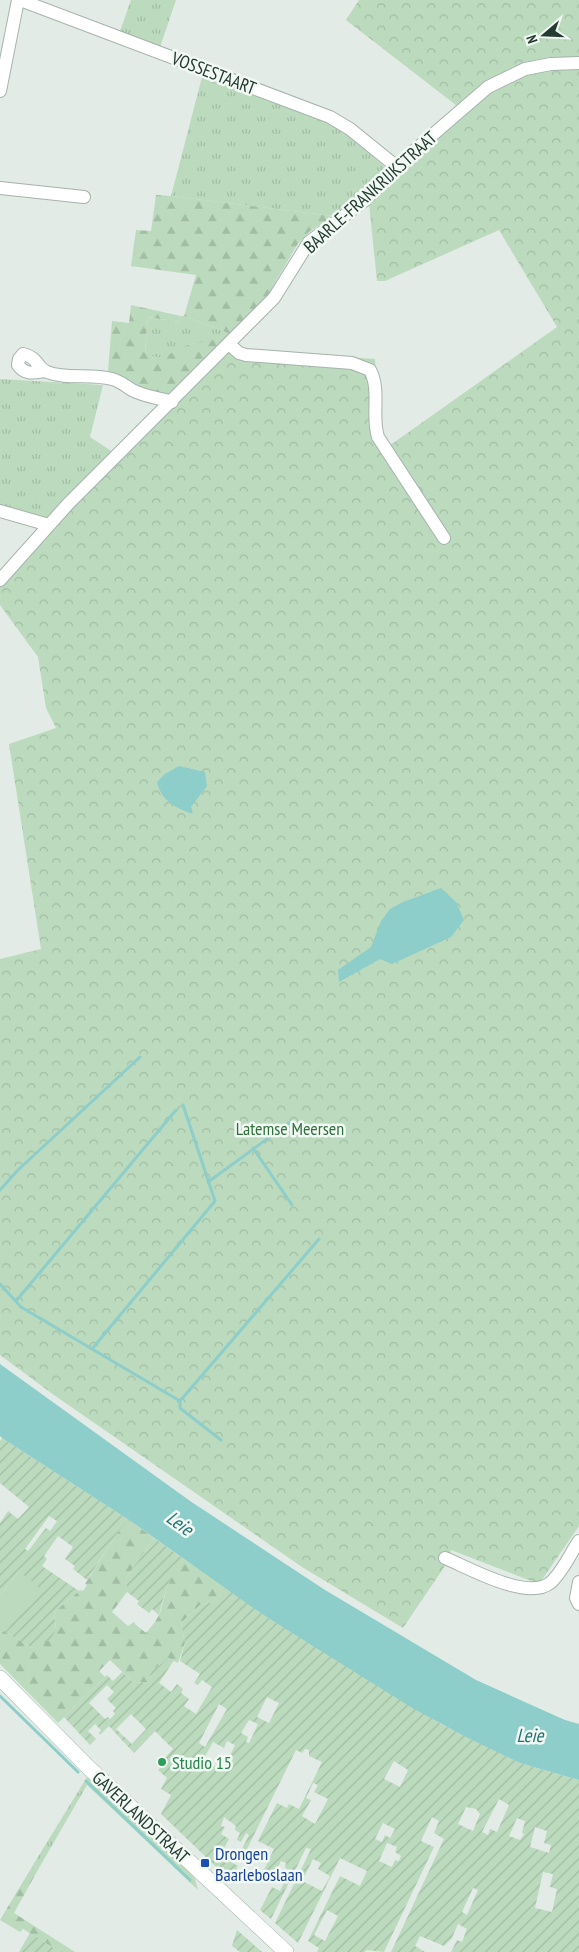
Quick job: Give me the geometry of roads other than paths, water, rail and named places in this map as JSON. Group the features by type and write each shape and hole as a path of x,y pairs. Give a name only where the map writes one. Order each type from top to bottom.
{"main road":[{"name":"GAVERLANDSTRAAT","path":"0,1678 88,1767 286,1952"}],"street":[{"name":"VOSSESTAART","path":"0,91 19,0 330,117 350,129 397,167"},
{"name":"BAARLE-FRANKRIJKSTRAAT","path":"0,580 103,468 172,402 274,298 309,242 364,200 397,167 476,96 501,79 537,66 579,63"},
{"path":"0,188 84,197"},
{"path":"229,344 239,353 246,355 352,363 370,370 374,381 375,422 378,437 444,538"},
{"path":"45,371 65,375 110,378 122,382 132,390 172,402"},
{"path":"0,511 49,525"},
{"path":"445,1558 496,1580 531,1590 543,1587 554,1579 579,1541"},
{"path":"579,1582 576,1598 579,1604"}],"water":[{"path":"179,766 205,772 207,786 191,807 193,814 180,809 165,798 157,782 165,774"},
{"path":"441,888 456,902 464,920 451,937 392,964 380,959 339,982 338,970 371,947 381,921 390,909 403,902"},
{"name":"Leie","path":"0,1364 190,1501 325,1590 476,1680 565,1720 579,1724 579,1780 520,1763 414,1709 265,1616 129,1520 2,1438 0,1436"}],"waterway":[{"path":"0,1190 18,1170 140,1057"},
{"path":"92,1349 215,1201 183,1105"},
{"path":"16,1301 176,1110"},
{"path":"208,1182 289,1123"},
{"path":"253,1148 292,1205"},
{"path":"180,1401 319,1239"},
{"path":"0,1284 21,1307 180,1401 180,1408 221,1440"},
{"path":"0,1696 78,1772"},
{"path":"86,1781 190,1880"}],"place":[{"name":"Studio 15","path":"162,1762"},
{"name":"Drongen Baarleboslaan","path":"205,1863"}],"park label":[{"name":"Latemse Meersen","path":"290,1128"}]}
